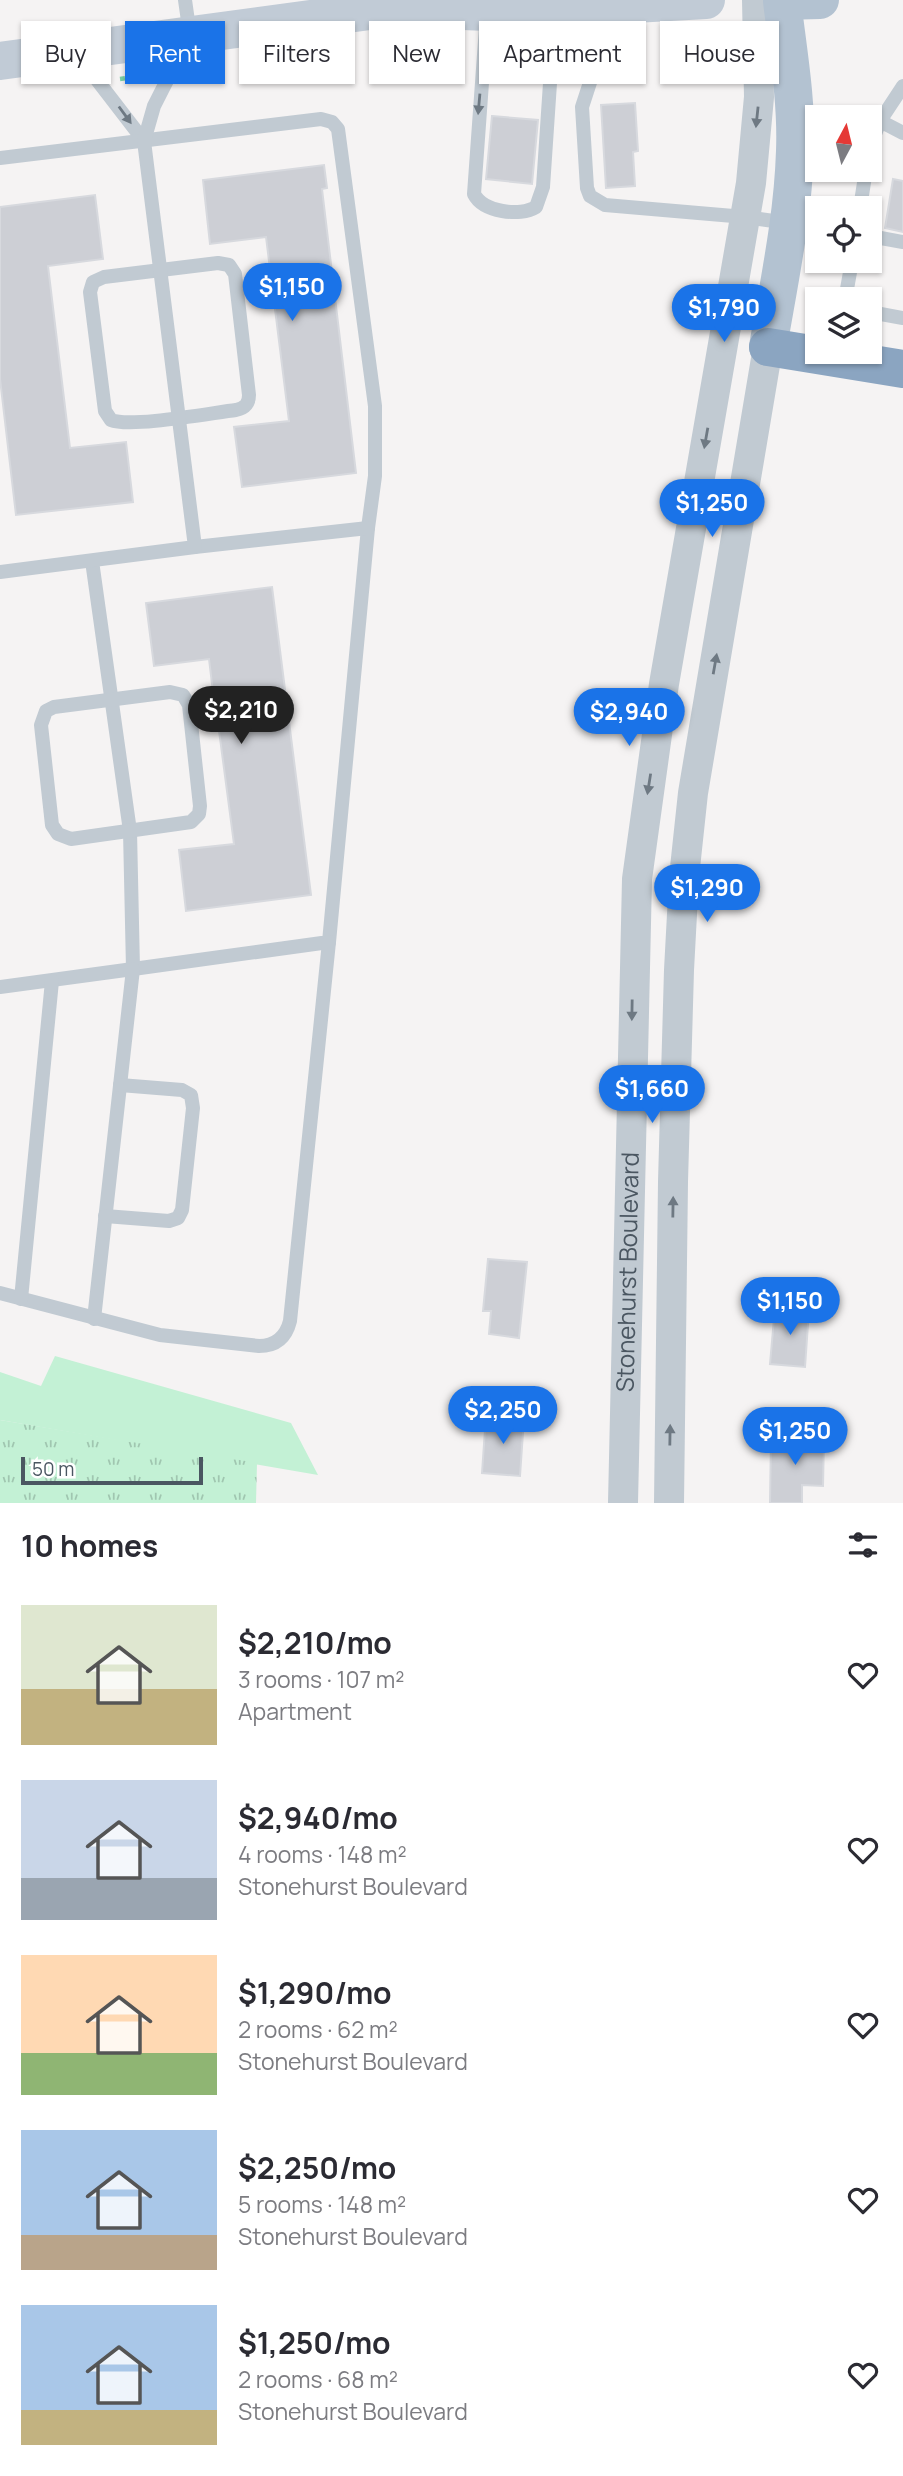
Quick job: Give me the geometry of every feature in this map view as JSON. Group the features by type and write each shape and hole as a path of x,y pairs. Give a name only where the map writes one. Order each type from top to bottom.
{"highway":[{"path":"768,347 903,369"}],"main road":[{"path":"770,0 820,0"},
{"name":"Stonehurst Boulevard","path":"768,347 803,225 795,150 794,105 770,0"}],"street":[{"path":"111,40 188,17 399,4 487,12 706,0"},
{"name":"Stonehurst Boulevard","path":"623,1503 636,879 662,697 751,183 770,0"},
{"path":"0,61 21,58"},
{"path":"715,386 732,370 768,347"},
{"name":"Stonehurst Boulevard","path":"669,1503 675,1100 684,877 693,793 768,347"},
{"path":"694,510 739,519"},
{"path":"631,1099 675,1100"}],"lane":[{"path":"597,6 597,61 582,107 587,188 590,195 605,205 745,216 803,225"},
{"path":"487,12 474,194 477,201 488,208 523,212 536,207 542,187 555,9"},
{"path":"188,17 154,106 144,141 195,547"},
{"path":"101,84 144,141"},
{"path":"882,118 903,86"},
{"path":"0,158 329,120 339,133 359,302 375,405 375,475 290,1321 286,1332 278,1341 259,1346 160,1335 0,1293"},
{"path":"882,122 903,133"},
{"path":"882,238 903,242"},
{"path":"218,262 231,267 235,274 249,399 244,407 123,423 109,418 105,411 90,292 93,282 99,278 162,270 218,262"},
{"path":"882,314 903,318"},
{"path":"0,572 368,528"},
{"path":"92,561 130,831 133,969 94,1319"},
{"path":"170,692 183,695 189,705 201,806 199,814 191,822 71,839 58,834 52,825 41,725 44,714 54,707 111,698 170,692"},
{"path":"0,987 329,942"},
{"path":"21,1299 52,981"},
{"path":"106,1216 169,1221 178,1218 182,1210 193,1108 191,1096 182,1090 120,1085"}],"path":[{"path":"111,80 125,78"}],"green space":[{"path":"55,1356 291,1423 318,1475 0,1420 0,1372 41,1386"},
{"path":"0,1420 257,1463 256,1503 0,1503"}],"building":[{"path":"635,103 638,151 633,152 635,186 606,188 601,105"},
{"path":"492,116 538,120 532,184 486,179"},
{"path":"324,165 327,188 322,189 356,473 242,487 234,427 289,421 266,237 210,244 203,180"},
{"path":"893,179 903,181 903,232 885,228"},
{"path":"95,195 103,259 48,266 70,448 126,442 133,502 16,515 0,379 0,207"},
{"path":"272,587 311,895 186,911 179,850 234,844 218,723 209,725 207,710 215,709 209,659 154,666 146,603"},
{"path":"488,1259 527,1262 519,1338 489,1334 491,1311 483,1311"},
{"path":"775,1307 809,1310 805,1367 770,1364"},
{"path":"486,1415 524,1418 520,1476 482,1473"},
{"path":"771,1437 824,1438 823,1486 802,1485 802,1503 770,1503"}]}
